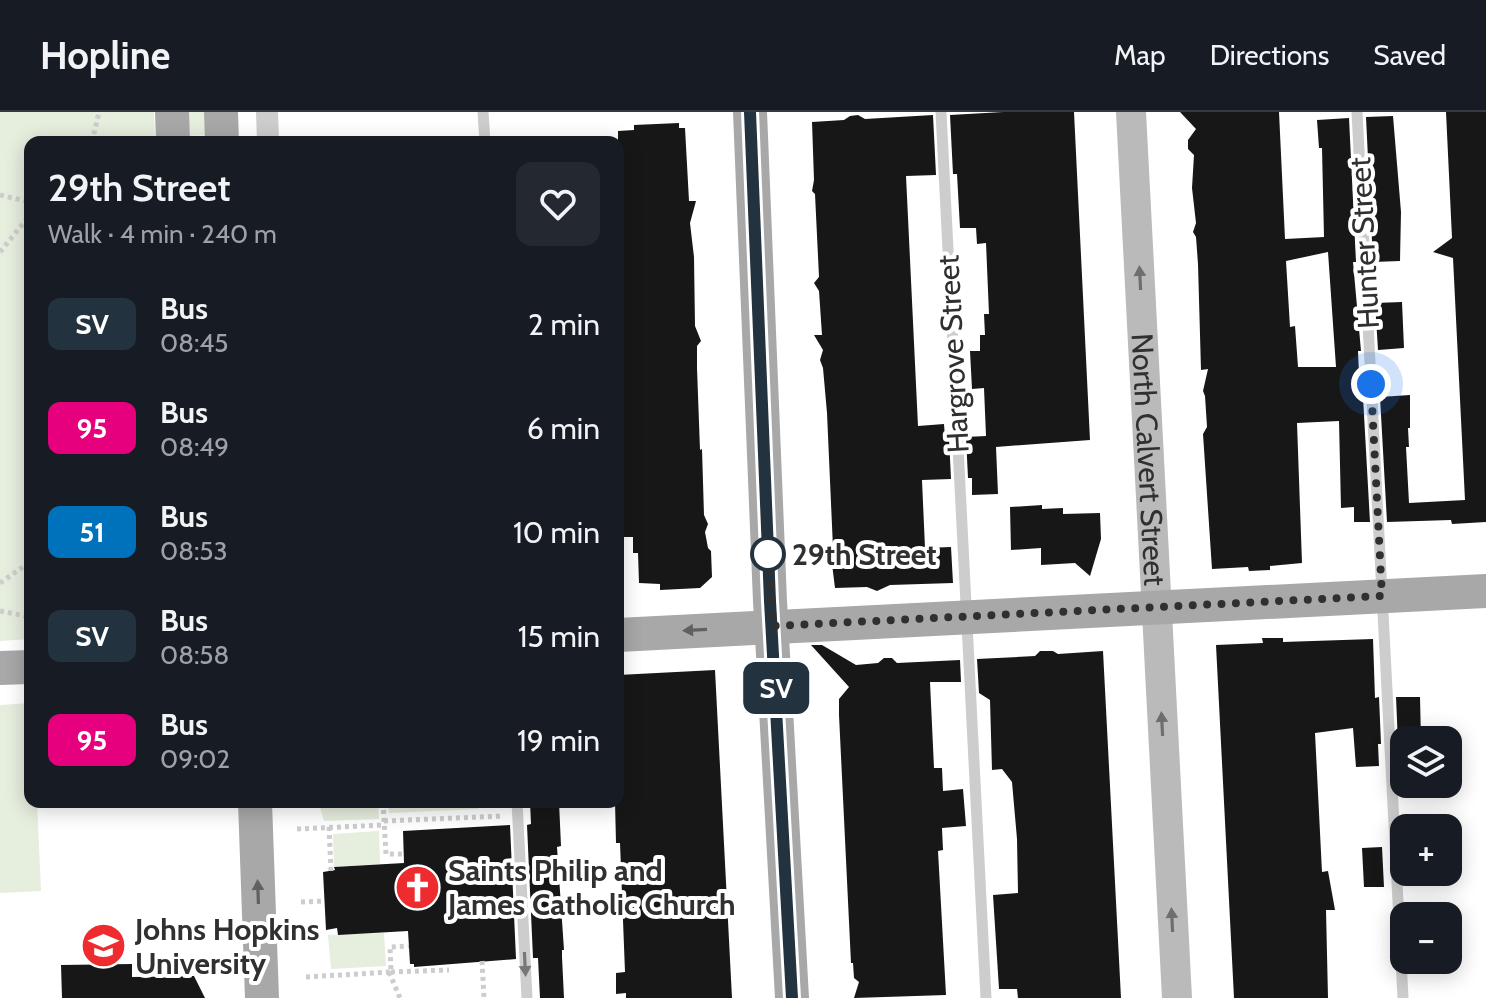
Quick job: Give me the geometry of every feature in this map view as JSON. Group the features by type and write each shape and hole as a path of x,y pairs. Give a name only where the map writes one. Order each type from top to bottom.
{"main road":[{"path":"172,112 173,136"},
{"path":"221,112 222,136"},
{"path":"750,112 792,998"},
{"name":"North Calvert Street","path":"1131,112 1177,998"},
{"path":"624,635 1486,591"},
{"path":"0,668 24,667"},
{"path":"255,808 262,998"}],"street":[{"path":"267,112 268,136"}],"lane":[{"path":"483,112 485,136"},
{"name":"Hargrove Street","path":"941,112 986,998"},
{"name":"Hunter Street","path":"1357,112 1403,998"},
{"path":"517,808 527,998"}],"path":[{"path":"93,136 99,112"},
{"path":"0,195 24,201"},
{"path":"0,252 24,222"},
{"path":"0,583 24,566"},
{"path":"0,611 24,616"},
{"path":"383,808 386,854 404,854"},
{"path":"297,829 506,815"},
{"path":"329,827 331,871"},
{"path":"301,902 325,901"},
{"path":"400,998 390,972 390,947 409,946"},
{"path":"482,961 484,998"},
{"path":"306,977 449,970"}],"green space":[{"path":"0,112 154,112 155,136 24,136 24,639 0,641"},
{"path":"185,112 209,112 210,135 186,136"},
{"path":"24,703 24,808 37,808 41,891 0,893 0,705"},
{"path":"320,808 378,808 379,819 324,821"},
{"path":"389,808 478,808 478,809 389,813"},
{"path":"379,831 380,864 334,867 333,834"},
{"path":"384,933 386,966 331,969 328,935"}],"building":[{"path":"1074,112 1090,440 996,447 998,494 972,495 966,437 986,436 984,388 972,389 970,351 980,351 980,335 985,335 984,314 989,314 986,243 977,244 976,228 960,228 950,115"},
{"path":"1180,112 1279,112 1285,239 1324,237 1322,148 1319,148 1317,120 1349,118 1356,262 1353,262 1361,351 1358,351 1360,398 1363,397 1370,522 1354,522 1354,507 1341,508 1339,421 1297,423 1302,563 1270,566 1270,570 1249,571 1248,567 1212,569 1203,434 1207,427 1203,391 1208,369 1201,370 1198,264 1193,232 1196,223 1192,188 1194,155 1188,149 1188,140 1196,129","holes":["1328,252 1336,367 1298,367 1295,326 1290,327 1286,261"]},
{"path":"1446,112 1486,112 1486,522 1387,522 1380,397 1410,395 1409,447 1406,447 1409,503 1465,500 1453,258 1433,252 1452,238"},
{"path":"858,115 865,119 933,115 936,175 906,176 918,426 944,424 945,438 949,438 951,479 922,480 925,548 951,547 953,583 890,585 877,591 867,587 835,588 831,556 827,413 820,360 823,350 814,335 822,335 819,291 814,283 819,277 815,194 812,191 812,122 844,120"},
{"path":"1393,116 1401,212 1400,261 1373,262 1366,117"},
{"path":"679,123 679,128 685,128 689,201 696,201 690,223 695,326 701,341 697,346 697,368 704,515 708,524 705,532 711,551 712,577 700,588 660,590 660,584 639,583 638,553 633,553 633,537 624,537 624,136 618,136 618,131 634,130 634,125"},
{"path":"1402,302 1404,348 1378,350 1375,303"},
{"path":"1042,505 1042,509 1063,508 1063,514 1100,513 1101,539 1090,576 1075,563 1041,565 1041,548 1011,550 1010,507"},
{"path":"1262,638 1283,638 1283,642 1373,639 1375,698 1379,697 1379,766 1356,767 1353,728 1315,733 1322,872 1328,871 1335,910 1326,910 1328,998 1234,998 1216,645 1263,643"},
{"path":"811,645 822,645 856,665 878,663 884,658 892,658 897,663 960,660 961,682 930,682 934,768 942,768 943,791 963,789 966,826 942,828 943,850 938,851 946,995 854,998 859,982 854,978 851,963 839,715 839,699 849,687"},
{"path":"1040,651 1058,654 1103,651 1121,998 1018,998 1017,989 999,989 993,895 1018,893 1017,839 1012,782 1002,769 992,770 990,700 979,693 977,659 1035,656"},
{"path":"715,670 732,998 626,998 626,993 616,994 616,973 625,972 620,843 616,843 615,808 624,808 624,675"},
{"path":"1396,697 1420,697 1421,726 1397,726"},
{"path":"530,808 559,808 561,846 557,847 564,998 540,998 538,958 533,958 527,825 531,824"},
{"name":"Saints Philip and James Catholic Church","path":"510,825 516,959 414,967 410,964 408,931 338,935 337,928 326,930 323,872 335,870 334,867 404,863 403,831"},
{"path":"1382,847 1384,887 1364,887 1362,848"},
{"path":"132,964 132,977 194,976 205,998 62,998 61,965"}],"bus line":[{"name":"SV","path":"750,112 770,601 792,998"}],"place":[{"name":"29th Street","path":"768,554"},
{"name":"Saints Philip and James Catholic Church","path":"417,887"},
{"name":"Johns Hopkins University","path":"104,946"}],"route":[{"path":"768,554 768,541 773,626 1382,596 1371,384"}]}
